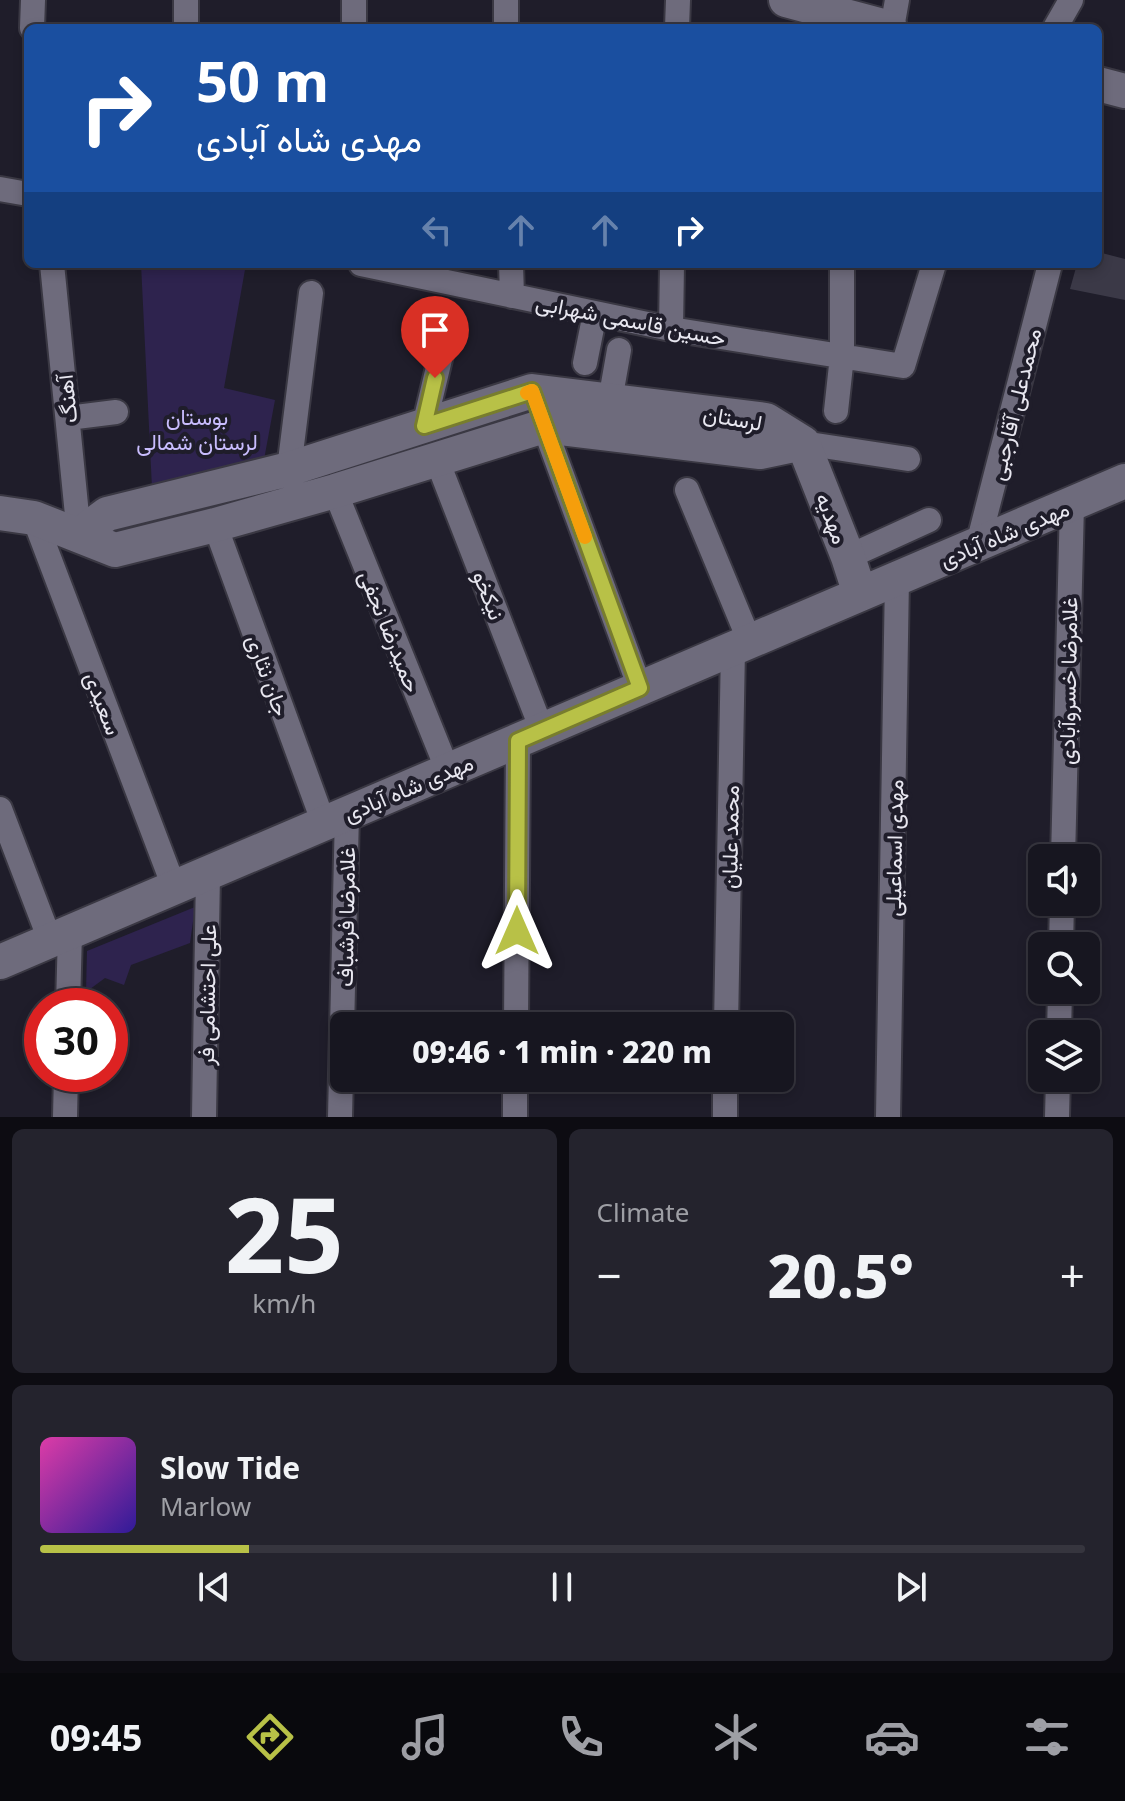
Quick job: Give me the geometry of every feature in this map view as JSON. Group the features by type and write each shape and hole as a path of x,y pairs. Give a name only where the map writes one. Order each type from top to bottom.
{"street":[{"path":"32,24 33,0"},
{"path":"186,0 186,24"},
{"path":"354,0 354,24"},
{"path":"506,0 506,24"},
{"path":"677,24 678,0"},
{"path":"786,0 844,22"},
{"path":"892,24 897,0"},
{"path":"1057,24 1071,0"},
{"path":"1102,85 1125,91"},
{"path":"0,189 24,193"},
{"name":"آهنگ","path":"52,268 79,535"},
{"name":"حسین قاسمی شهرابی","path":"380,268 671,329 903,366 933,268"},
{"path":"511,268 512,296"},
{"path":"671,329 672,268"},
{"path":"836,411 842,356 842,268"},
{"name":"محمدعلی آقارجبی","path":"978,544 1049,268"},
{"path":"298,501 289,469 311,293"},
{"path":"585,363 595,313"},
{"path":"424,426 447,330"},
{"path":"610,401 619,350"},
{"path":"532,391 640,688"},
{"name":"لرستان","path":"79,535 107,514 289,469 532,391 766,420 803,443"},
{"path":"68,418 116,412"},
{"name":"لرستان","path":"0,513 34,518 115,550 335,491 544,426 760,452 803,443"},
{"path":"803,443 908,459"},
{"name":"مهدیه","path":"803,443 860,594"},
{"path":"323,459 335,491"},
{"name":"نیکخو","path":"437,460 530,735"},
{"name":"مهدی شاه آبادی","path":"0,962 1125,481"},
{"path":"687,490 741,645"},
{"name":"حمیدرضا نجفی","path":"335,491 448,771"},
{"name":"غلامرضا خسروآبادی","path":"1063,844 1072,504"},
{"name":"سعیدی","path":"34,518 174,887"},
{"path":"848,557 929,520"},
{"name":"جان نثاری","path":"215,525 335,818"},
{"name":"مهدی اسماعیلی","path":"888,1117 897,578"},
{"name":"محمد علیان","path":"727,1012 741,645"},
{"path":"517,1012 530,735"},
{"path":"0,809 60,936 66,988"},
{"name":"غلامرضا فرشباف","path":"335,818 340,1117"},
{"name":"علی احتشامی فر","path":"204,1117 208,873"},
{"path":"65,1117 66,1092"},
{"path":"515,1092 515,1117"},
{"path":"725,1092 725,1117"},
{"path":"1057,1117 1058,1092"}],"green space":[{"name":"بوستان لرستان شمالی","path":"141,268 245,268 224,388 275,400 263,465 152,488"},
{"path":"195,907 190,943 131,965 124,985 105,978 91,988 86,988 87,951"}],"building":[{"path":"1102,253 1125,259 1125,300 1070,289 1076,268 1102,268"}],"slow traffic":[{"path":"527,393 532,391 585,537"}],"route":[{"path":"435,378 424,426 532,391 640,688 518,741 517,931"}]}
